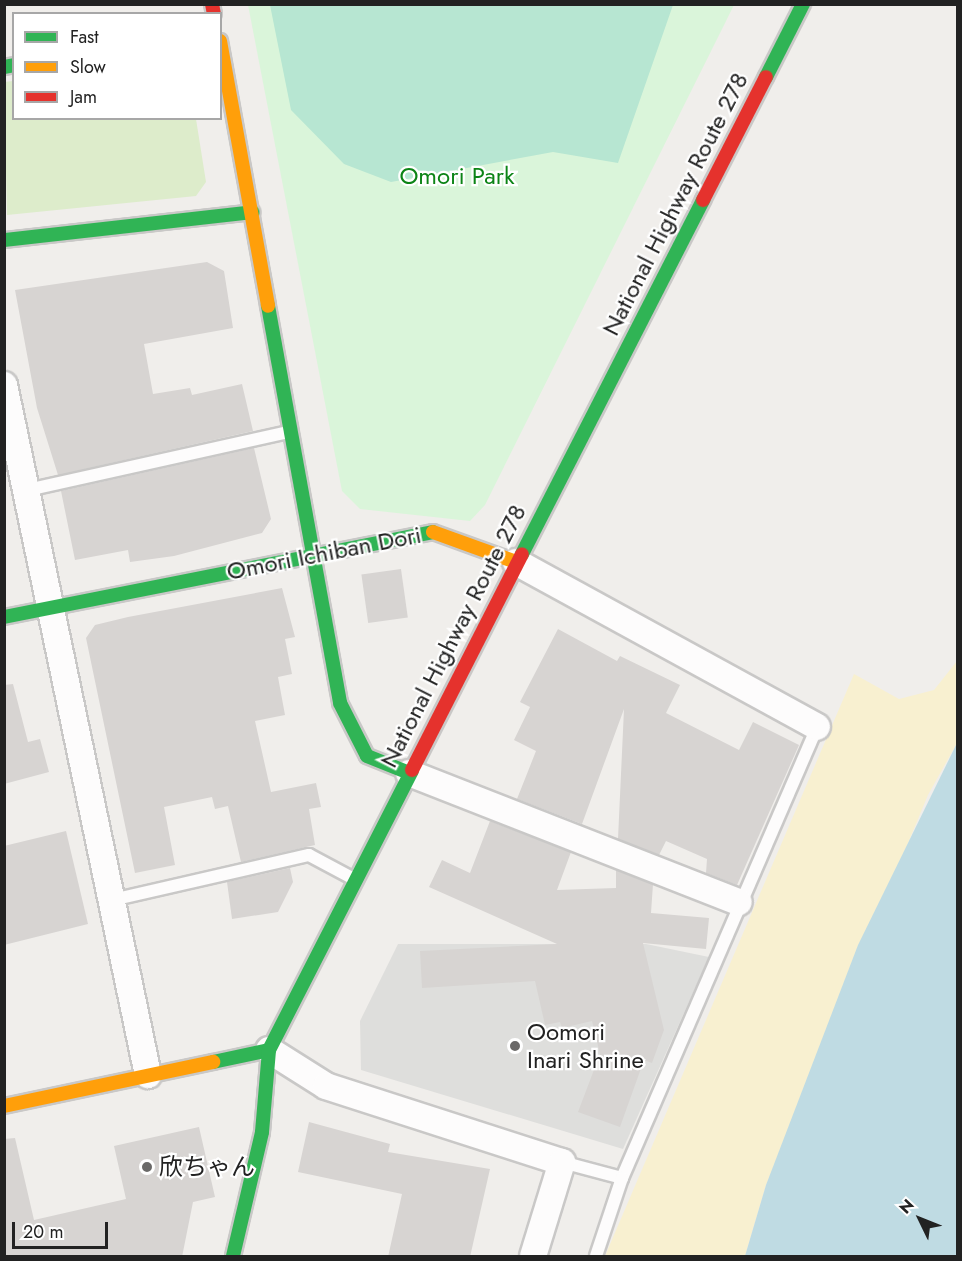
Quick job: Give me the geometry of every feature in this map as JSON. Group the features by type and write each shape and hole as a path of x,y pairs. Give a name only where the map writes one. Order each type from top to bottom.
{"main road":[{"name":"National Highway Route 278","path":"269,1050 354,879 803,4"},
{"path":"222,52 340,703 368,756 409,773"},
{"path":"4,240 252,212"},
{"name":"Omori Ichiban Dori","path":"4,617 312,553 432,532 516,562"},
{"path":"4,1106 269,1050 262,1132 233,1257"}],"street":[{"path":"4,385 52,606 148,1075"},
{"name":"Omori Ichiban Dori","path":"516,562 817,727"},
{"path":"409,773 739,902"},
{"path":"269,1050 326,1086 562,1162 533,1257"}],"lane":[{"path":"27,490 292,432"},
{"path":"596,1257 622,1178 739,902 817,727"},
{"path":"112,900 309,855 354,879"},
{"path":"562,1162 622,1178"}],"shaded area":[{"name":"Oomori Inari Shrine","path":"398,944 646,944 709,957 623,1149 361,1070 360,1021"}],"green space":[{"path":"270,4 673,5 618,163 553,152 391,182 344,164 291,110"},
{"name":"Omori Park","path":"248,5 734,5 485,505 470,521 360,509 342,491"},
{"path":"12,81 12,120 196,120 206,182 196,196 7,215 4,82"}],"sand":[{"path":"957,661 957,743 928,795 766,1185 745,1256 605,1256 854,674 899,699 934,690"}],"water":[{"path":"957,743 957,1256 745,1256 766,1185 858,945"}],"building":[{"path":"207,262 224,271 233,328 144,344 153,394 190,388 192,395 242,384 253,431 58,475 37,408 15,290"},
{"path":"254,448 271,519 262,533 174,556 130,562 128,550 75,560 61,491"},
{"path":"401,569 408,618 368,623 361,575"},
{"path":"282,588 295,637 285,639 292,674 278,677 285,715 255,721 271,792 316,783 321,807 309,809 315,845 241,862 228,806 215,809 212,797 164,807 175,865 135,873 86,638 95,625"},
{"path":"558,629 617,661 620,656 680,685 666,713 739,750 753,722 799,745 737,885 706,873 707,859 666,841 659,855 618,839 624,709 582,824 517,799 536,751 514,740 530,707 520,702"},
{"path":"13,684 28,742 40,739 49,772 4,784 4,685"},
{"path":"490,821 571,852 557,890 616,888 616,870 653,884 651,913 709,918 706,949 643,943 664,1030 652,1063 644,1060 620,1127 578,1112 600,1054 592,1021 562,1028 560,1022 545,1025 535,981 422,988 420,951 557,944 429,887 442,860 470,873"},
{"path":"66,831 88,924 4,945 4,846"},
{"path":"290,868 293,882 278,912 232,919 227,882"},
{"path":"309,1122 390,1144 388,1152 490,1169 470,1257 388,1257 402,1194 298,1172"},
{"path":"199,1127 215,1197 193,1202 182,1257 4,1257 4,1139 15,1138 34,1220 126,1199 114,1146"}],"traffic: fast":[{"path":"766,77 803,4"},
{"path":"4,67 12,65"},
{"path":"522,554 703,200"},
{"path":"4,240 252,212"},
{"path":"268,306 340,703 367,756 409,773"},
{"path":"4,617 433,532"},
{"path":"213,1062 269,1050 412,770"},
{"path":"233,1256 262,1132 269,1050"}],"traffic: slow":[{"path":"222,52 268,306"},
{"path":"433,532 516,562"},
{"path":"4,1106 213,1062"}],"traffic: jam":[{"path":"212,4 214,12"},
{"path":"703,200 766,77"},
{"path":"412,770 522,554"}],"place":[{"name":"Oomori Inari Shrine","path":"515,1046"},
{"name":"欣ちゃん","path":"147,1167"}]}
